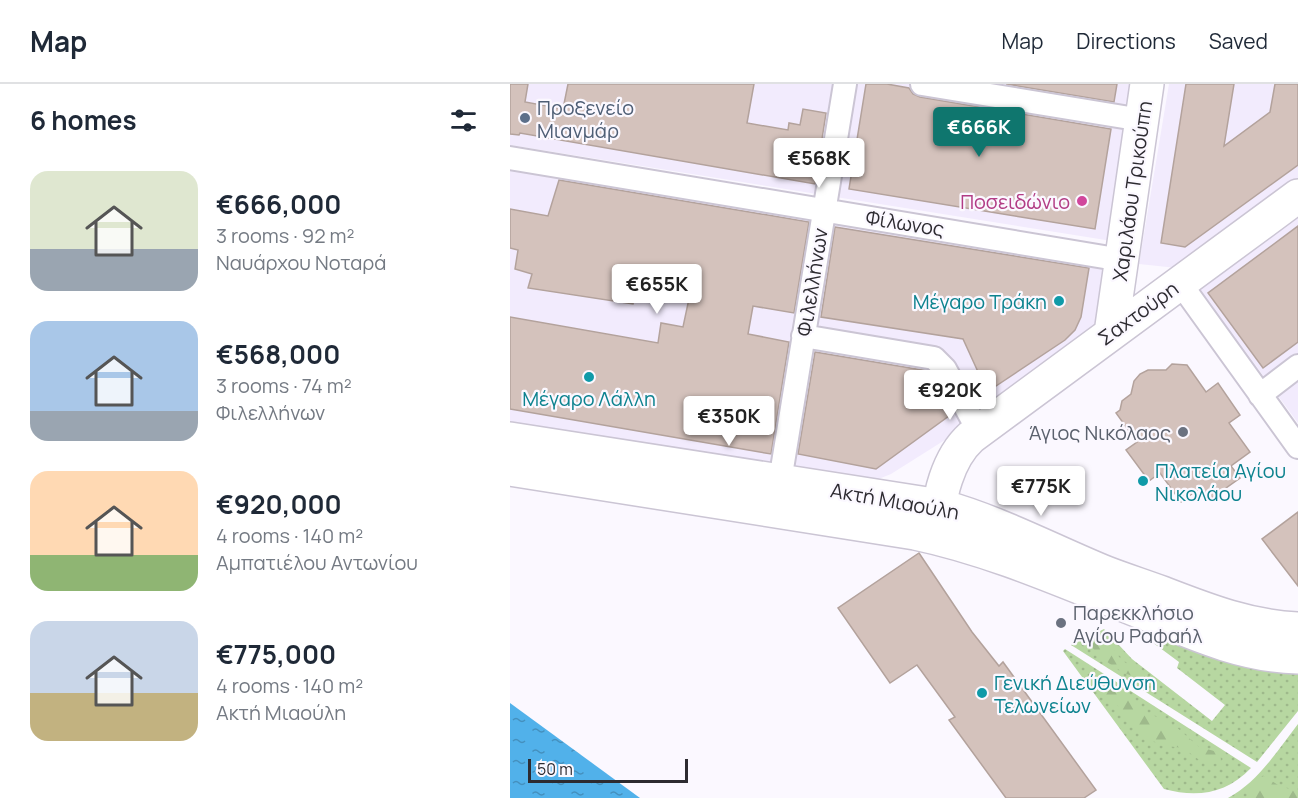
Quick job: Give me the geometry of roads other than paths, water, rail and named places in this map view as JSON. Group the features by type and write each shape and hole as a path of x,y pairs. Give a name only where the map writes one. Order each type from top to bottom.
{"main road":[{"name":"Χαριλάου Τρικούπη","path":"1111,333 1147,84"},
{"name":"Σαχτούρη","path":"946,518 946,482 955,458 964,443 1298,195"},
{"name":"Ακτή Μιαούλη","path":"510,439 780,481 946,518 985,551 1223,645 1276,656 1298,657"},
{"name":"Ακτή Μιαούλη","path":"510,470 946,518 981,518 1107,573 1200,608 1251,624 1298,629"}],"street":[{"name":"Φιλελλήνων","path":"780,481 844,84"},
{"path":"922,84 1142,120"},
{"name":"Φίλωνος","path":"510,158 1122,260"},
{"path":"1180,283 1298,447"},
{"path":"803,336 933,358 945,369 979,432"},
{"path":"1260,394 1298,366"}],"water":[{"path":"510,703 640,798 510,798"}],"place":[{"name":"Προξενείο Μιανμάρ","path":"525,118"},
{"name":"Ποσειδώνιο","path":"1082,201"},
{"name":"Μέγαρο Τράκη","path":"1059,301"},
{"name":"Μέγαρο Λάλλη","path":"589,377"},
{"name":"Άγιος Νικόλαος","path":"1183,432"},
{"name":"Πλατεία Αγίου Νικολάου","path":"1143,481"},
{"name":"Παρεκκλήσιο Αγίου Ραφαήλ","path":"1061,623"},
{"name":"Γενική Διεύθυνση Τελωνείων","path":"982,693"}]}
